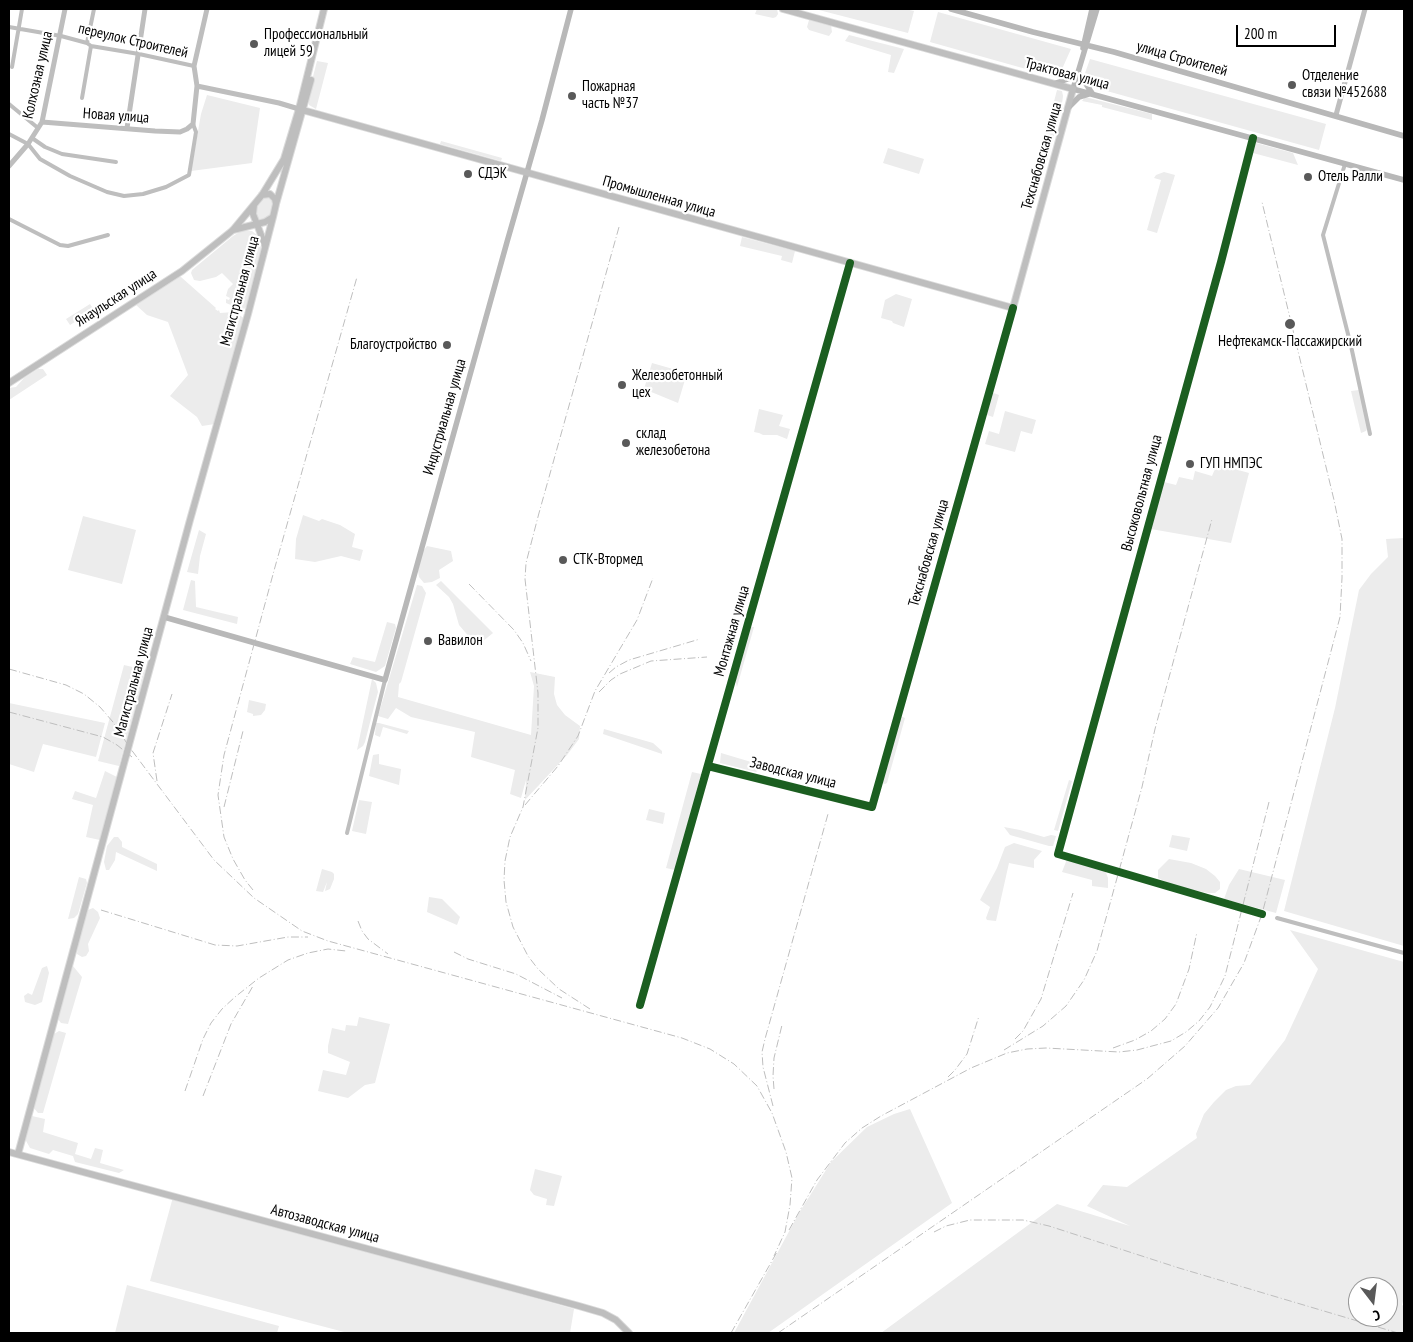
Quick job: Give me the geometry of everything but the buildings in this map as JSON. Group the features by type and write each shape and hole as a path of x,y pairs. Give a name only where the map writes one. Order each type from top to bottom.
{"main road":[{"name":"Магистральная улица","path":"233,230 262,195 284,159 301,110 324,9"},
{"name":"Магистральная улица","path":"18,1154 265,248 328,9"},
{"name":"Индустриальная улица","path":"385,680 542,120 571,9"},
{"name":"Трактовая улица","path":"783,9 1404,180"},
{"name":"улица Строителей","path":"951,9 1336,115 1404,136"},
{"path":"1073,89 1083,54 1092,9"},
{"path":"1085,45 1097,9"},
{"path":"1056,84 1078,72"},
{"path":"1069,107 1079,97 1092,93 1078,72"},
{"path":"1056,84 1067,92 1069,107"},
{"name":"Техснабовская улица","path":"1013,308 1073,89"},
{"name":"Промышленная улица","path":"301,110 1013,308"},
{"path":"262,195 270,194 275,199 276,204"},
{"name":"Магистральная улица","path":"255,203 253,214 257,224"},
{"name":"Магистральная улица","path":"233,230 265,222 273,217"},
{"path":"257,224 265,248"},
{"name":"Янаульская улица","path":"9,383 193,263 233,230"},
{"path":"164,618 385,680"},
{"name":"Автозаводская улица","path":"9,1152 579,1306 616,1320 629,1333"}],"street":[{"path":"12,66 22,9"},
{"name":"Колхозная улица","path":"9,166 28,144 42,122 65,9"},
{"path":"82,98 94,9"},
{"path":"127,128 145,9"},
{"path":"9,134 28,144 40,159 70,176 108,192 124,196 142,194 166,187 189,175 196,132 193,124 198,86 194,66 207,9"},
{"path":"1336,115 1365,9"},
{"name":"переулок Строителей","path":"9,27 61,36 89,44 194,66"},
{"path":"198,86 279,103 301,110"},
{"path":"9,104 38,128"},
{"name":"Новая улица","path":"42,122 180,132 193,124"},
{"path":"32,138 45,147 62,154 116,162"},
{"name":"Высоковольтная улица","path":"1058,854 1221,262 1253,138"},
{"path":"1345,164 1323,235 1351,346 1370,434"},
{"path":"9,219 60,245 68,246 108,235"},
{"name":"Монтажная улица","path":"640,1005 850,263"},
{"name":"Техснабовская улица","path":"872,806 1013,308"},
{"name":"Индустриальная улица","path":"347,833 385,680"},
{"name":"Заводская улица","path":"708,766 872,806"},
{"path":"1058,854 1262,914"},
{"path":"1277,918 1404,954"}],"shaded area":[{"path":"757,9 777,9 778,14 773,18 755,14"},
{"path":"815,9 905,9 914,11 908,33"},
{"path":"938,12 1071,49 1058,78 930,42"},
{"path":"811,19 831,25 832,32 829,36 809,30 807,27"},
{"path":"849,35 904,49 894,73 888,72 891,55 845,41"},
{"path":"1090,59 1326,124 1319,150 1096,88 1084,76"},
{"path":"317,61 328,63 316,109 309,105 308,96"},
{"path":"1057,90 1062,91 1063,96 1061,111 1047,161 1039,159"},
{"path":"207,95 260,108 252,163 191,171 201,114"},
{"path":"1085,97 1152,114 1152,120 1082,101"},
{"path":"441,141 502,158 501,161 440,144"},
{"path":"1256,143 1293,153 1298,165 1253,153"},
{"path":"888,148 924,159 919,174 883,163"},
{"path":"1164,172 1175,175 1157,233 1147,230 1161,180 1154,178 1156,175"},
{"path":"267,197 273,201 272,213 263,220 259,219 256,216 257,206 262,199"},
{"path":"243,230 252,231 257,235 262,240 263,247 247,306 244,309 226,303 226,299 229,300 230,298 226,296 228,289 233,284 222,273 216,277 200,281 194,280 191,273 192,270 233,236"},
{"path":"742,237 795,251 792,263 781,260 782,256 740,246"},
{"path":"177,277 181,277 215,309 219,310 220,313 234,312 244,318 215,424 202,426 197,417 170,396 188,375 168,322 147,315 136,305"},
{"path":"896,294 912,299 904,327 881,318 885,300"},
{"path":"90,304 94,310 70,325 66,319"},
{"path":"652,363 687,373 678,403 644,389"},
{"path":"38,369 43,369 47,375 9,400 9,388 16,387 24,378"},
{"path":"1359,390 1368,427 1366,431 1361,433 1351,391"},
{"path":"991,392 999,395 993,417 984,414"},
{"path":"759,409 783,415 779,426 790,429 787,439 777,435 763,435 754,432"},
{"path":"1005,411 1036,420 1032,434 1021,431 1015,452 985,444 989,431 999,434"},
{"path":"1217,464 1249,473 1231,543 1151,529 1164,482 1176,485 1179,477 1193,480 1195,471 1212,476"},
{"path":"303,515 319,521 322,519 340,525 355,534 352,547 363,550 360,561 341,556 315,562 295,559 296,539"},
{"path":"83,516 136,530 122,584 68,570"},
{"path":"199,530 206,534 200,556 198,574 187,572"},
{"path":"1404,538 1404,946 1284,911 1335,708 1359,590 1371,574 1388,557 1386,539"},
{"path":"427,546 451,551 453,561 439,570 440,578 424,583 419,577 418,571 423,551"},
{"path":"191,580 195,581 196,607 238,617 237,624 183,610"},
{"path":"441,581 493,633 477,646 459,625 449,597 436,585"},
{"path":"417,585 422,586 426,593 399,684 398,697 531,735 534,686 530,672 555,677 554,694 557,705 565,715 580,726 579,739 567,755 525,800 526,780 521,798 510,794 515,770 471,757 475,732 411,717 396,708 388,719 378,716"},
{"path":"387,622 395,624 396,628 385,666 376,672 350,664 353,657 375,662"},
{"path":"750,627 754,627 737,687 735,679"},
{"path":"124,665 145,670 119,766 98,761"},
{"path":"372,679 376,683 378,692 365,742 357,750"},
{"path":"249,700 266,704 265,710 261,715 253,716 253,714 247,712"},
{"path":"9,703 105,723 96,757 43,744 34,772 9,764"},
{"path":"900,716 905,718 887,783 885,784 882,783"},
{"path":"376,723 409,731 407,734 383,727 380,737 375,735"},
{"path":"604,729 653,743 662,751 662,754 603,734"},
{"path":"721,753 758,764 759,770 756,772 720,763"},
{"path":"379,754 379,764 401,769 399,785 369,776 373,755"},
{"path":"105,771 117,777 100,840 86,837 93,805 72,799 75,791 96,798"},
{"path":"692,772 701,774 675,870 666,868"},
{"path":"1069,780 1072,781 1058,831 1054,830"},
{"path":"359,800 372,802 366,834 352,831"},
{"path":"649,809 665,813 663,824 646,820"},
{"path":"1004,827 1044,837 1056,836 1053,846 1049,846 1010,835"},
{"path":"1172,835 1190,838 1187,851 1169,847"},
{"path":"114,837 118,837 122,842 122,847 157,864 157,871 116,852 115,860 109,870 106,870 104,862 107,846"},
{"path":"1014,843 1042,851 1034,860 1034,868 1009,863 996,921 987,920 990,907 980,900 997,868 1005,847"},
{"path":"1067,859 1105,870 1108,878 1108,888 1092,886 1092,880 1062,872"},
{"path":"1169,859 1191,863 1206,869 1220,882 1220,889 1215,893 1208,893 1174,886 1158,878 1158,870"},
{"path":"322,869 334,874 330,889 325,891 327,882 323,892 316,891"},
{"path":"1239,869 1285,880 1276,913 1224,899 1229,885"},
{"path":"79,877 86,879 87,883 78,914 74,918 68,919"},
{"path":"429,897 442,899 460,917 457,925 427,912"},
{"path":"93,908 98,912 100,918 88,944 89,951 86,956 82,957 77,954 78,942 88,910"},
{"path":"1290,930 1404,962 1404,1297 1402,1305 1404,1306 1404,1333 881,1333 1057,1204 1130,1226 1087,1206 1103,1185 1127,1187 1197,1138 1196,1134 1204,1114 1214,1102 1226,1090 1236,1086 1250,1085 1285,1040 1318,969"},
{"path":"47,966 49,973 42,1002 35,1005 25,1002 24,996 28,993 32,995 42,968"},
{"path":"73,966 82,977 68,1024 61,1023 58,1019"},
{"path":"359,1017 390,1024 375,1083 365,1085 348,1098 318,1091 323,1070 346,1075 350,1062 328,1053 332,1028 345,1031 346,1025 357,1026"},
{"path":"59,1031 66,1033 43,1113 38,1113 33,1107 54,1034"},
{"path":"910,1109 952,1203 768,1333 734,1333 799,1213 831,1162 867,1127 894,1114"},
{"path":"32,1116 45,1119 43,1132 78,1143 75,1154 91,1159 95,1148 103,1150 100,1163 124,1170 119,1173 75,1162 73,1156 53,1150 49,1154 30,1148 25,1139"},
{"path":"535,1169 562,1176 554,1206 546,1205 547,1199 534,1195 530,1190"},
{"path":"173,1197 574,1309 570,1333 348,1333 150,1281"},
{"path":"127,1285 279,1326 277,1333 115,1333"}],"railway":[{"path":"778,1333 1147,1079 1185,1046 1218,1008 1244,963 1262,914 1340,617 1342,578 1342,539 1334,500 1262,202"},
{"path":"590,1009 559,989 538,969 528,956 513,927 506,902 504,880 505,861 510,837 523,807 538,728 538,693 525,579 526,563 619,227"},
{"path":"253,890 233,859 224,837 218,795 224,755 357,277"},
{"path":"1004,1050 1043,1026 1066,1006 1084,980 1097,951 1212,519"},
{"path":"525,805 558,766 578,736 595,691 637,620 653,578"},
{"path":"469,584 514,630 523,643 531,661"},
{"path":"609,673 629,660 700,639"},
{"path":"599,692 620,674 651,661 707,657"},
{"path":"9,669 66,685 84,694 100,707 214,860 254,898 302,931 328,941 682,1038 710,1049 734,1064 757,1086 772,1113 786,1152 792,1178 785,1232 774,1256"},
{"path":"157,781 153,753 172,694"},
{"path":"9,712 103,737 132,757"},
{"path":"224,807 243,731"},
{"path":"789,1230 817,1180 845,1143 862,1128 881,1116 971,1068 1007,1053 1027,1049 1046,1048 1119,1052 1137,1050 1171,1041 1199,1021 1210,1007 1225,976 1269,802"},
{"path":"773,1106 763,1067 762,1052 828,814"},
{"path":"1015,1039 1023,1031 1041,999 1073,893"},
{"path":"101,910 215,945 237,946 288,937 308,937"},
{"path":"358,921 368,939 388,954"},
{"path":"1113,1048 1135,1040 1151,1031 1165,1019 1176,1004 1189,969 1197,932"},
{"path":"185,1091 203,1039 211,1023 235,997 259,978 288,960 328,949 346,951"},
{"path":"454,952 468,959 516,974 562,998"},
{"path":"203,1096 231,1024 253,986"},
{"path":"948,1077 967,1054 979,1016"},
{"path":"774,1089 774,1058 782,1025"},
{"path":"934,1232 946,1226 970,1220 1023,1220 1049,1226 1179,1268 1398,1333"},
{"path":"731,1333 777,1252"}],"cycle path":[{"path":"1253,138 1221,262 1058,854 1262,914"},
{"path":"640,1005 850,263"},
{"path":"708,766 872,807 1013,308"}],"place":[{"name":"Профессиональный лицей 59","path":"254,44"},
{"name":"Отделение связи №452688","path":"1292,85"},
{"name":"Пожарная часть №37","path":"572,96"},
{"name":"СДЭК","path":"468,174"},
{"name":"Отель Ралли","path":"1308,177"},
{"name":"Нефтекамск-Пассажирский","path":"1290,324"},
{"name":"Благоустройство","path":"447,345"},
{"name":"Железобетонный цех","path":"622,385"},
{"name":"склад железобетона","path":"626,443"},
{"name":"ГУП НМПЭС","path":"1190,464"},
{"name":"СТК-Втормед","path":"563,560"},
{"name":"Вавилон","path":"428,641"}]}
